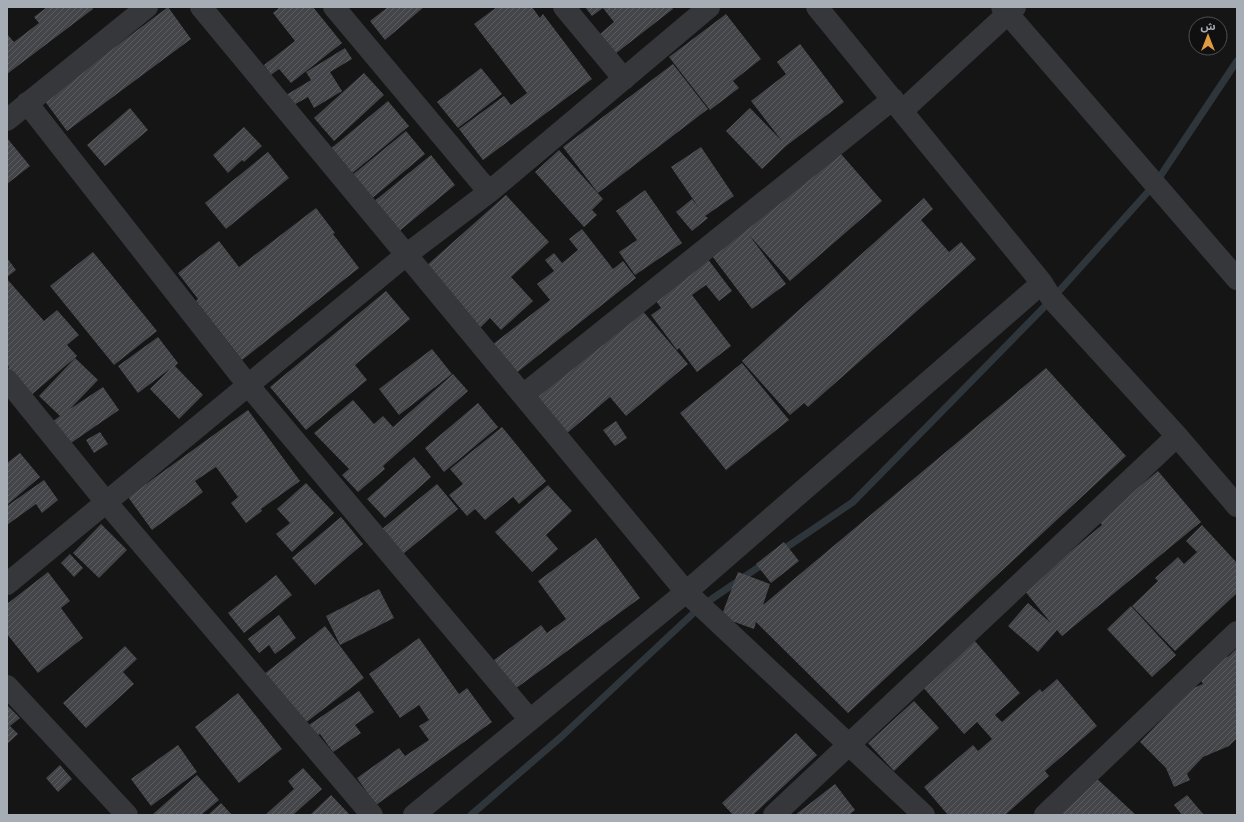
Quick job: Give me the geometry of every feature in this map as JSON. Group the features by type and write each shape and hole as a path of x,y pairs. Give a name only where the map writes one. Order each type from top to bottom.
{"street":[{"path":"7,120 147,7"},
{"path":"201,7 686,592 924,815"},
{"path":"334,7 489,192"},
{"path":"564,7 624,80"},
{"path":"7,584 406,255 489,192 709,7"},
{"path":"816,7 898,105 1042,283 1052,299 1177,436 1237,506"},
{"path":"523,395 898,105 1009,9 1237,279"},
{"path":"27,103 248,385 530,720"},
{"path":"414,815 686,592 1042,283"},
{"path":"7,380 106,502 372,815"},
{"path":"774,815 1177,436"},
{"path":"1045,815 1237,632"},
{"path":"7,686 127,815"}],"building":[{"path":"47,7 92,7 93,9 7,74 7,34 14,42 39,23 34,17"},
{"path":"168,7 191,39 67,131 44,100"},
{"path":"280,7 313,7 342,43 291,83 279,69 271,75 264,65 295,41 273,13"},
{"path":"388,7 424,7 385,40 370,21"},
{"path":"497,7 532,7 540,18 543,14 592,79 483,160 459,129 504,96 511,105 527,93 474,24"},
{"path":"585,7 672,7 673,9 615,54 600,34 614,22 603,8 592,16"},
{"path":"726,14 761,59 733,81 739,88 710,110 669,57"},
{"path":"800,44 844,102 786,146 762,169 726,131 750,108 782,141 751,101 786,74 777,62"},
{"path":"345,48 352,59 330,72 342,91 314,108 308,97 292,106 286,95 311,80 306,72"},
{"path":"673,64 708,109 598,193 563,147"},
{"path":"481,68 502,94 458,128 437,102"},
{"path":"364,73 384,95 334,141 314,118"},
{"path":"388,101 409,126 349,176 328,151"},
{"path":"130,108 148,130 105,166 87,145"},
{"path":"244,127 262,146 244,162 242,160 228,173 213,155"},
{"path":"406,131 425,154 370,200 350,177"},
{"path":"7,138 30,166 7,184"},
{"path":"701,147 734,196 705,216 708,218 692,231 676,212 692,199 699,208 671,167"},
{"path":"835,147 882,201 790,281 749,235 786,284 752,309 709,252"},
{"path":"559,150 603,199 592,210 597,215 584,227 535,172"},
{"path":"268,152 289,178 226,229 205,203"},
{"path":"431,155 455,185 397,233 372,203"},
{"path":"645,190 682,243 635,275 619,252 637,240 616,211"},
{"path":"506,195 549,242 511,277 533,301 501,330 490,318 480,328 425,267"},
{"path":"924,198 933,209 921,220 949,252 961,242 976,259 808,407 804,403 790,415 742,361"},
{"path":"316,208 335,233 333,234 359,268 242,360 196,301 198,299 178,273 219,241 239,267"},
{"path":"582,229 613,269 623,261 636,278 515,374 492,345 550,300 537,284 554,271 545,260 554,253 562,263 578,250 569,239"},
{"path":"93,252 157,331 114,365 50,286"},
{"path":"7,258 16,270 7,277"},
{"path":"707,258 732,291 719,301 706,285 692,295 731,346 697,372 679,348 677,350 651,315 661,308 654,298"},
{"path":"7,279 44,321 57,310 79,335 67,345 77,356 30,396 8,369 9,367 7,364"},
{"path":"386,291 410,319 355,365 367,380 306,430 270,387"},
{"path":"641,309 688,364 626,416 610,397 566,434 535,398"},
{"path":"158,337 178,363 175,366 203,395 179,419 150,389 170,369 138,393 118,366"},
{"path":"432,349 452,374 399,415 379,389"},
{"path":"75,358 98,380 70,409 103,387 119,410 68,445 52,422 60,416 39,396"},
{"path":"742,363 789,420 726,470 680,413"},
{"path":"1046,368 1126,456 848,713 756,622 754,629 721,617 738,572 770,584 763,605"},
{"path":"453,374 468,391 383,466 385,469 358,492 342,475 349,469 314,433 353,400 374,424 383,416 393,427"},
{"path":"478,403 498,427 444,472 425,448"},
{"path":"248,410 300,481 261,509 262,511 246,523 231,503 238,497 216,467 195,481 203,492 152,530 128,497"},
{"path":"616,421 627,438 615,446 603,430"},
{"path":"502,427 546,481 519,504 513,497 485,520 475,509 467,516 449,495 463,484 450,469"},
{"path":"100,432 108,444 94,453 86,440"},
{"path":"20,453 40,477 7,505 7,463"},
{"path":"414,457 431,477 385,518 367,499"},
{"path":"1158,471 1201,522 1062,636 1057,630 1038,652 1008,626 1028,603 1051,623 1024,590 1102,525 1098,520"},
{"path":"44,480 58,500 42,513 36,504 7,525 7,506"},
{"path":"306,483 334,513 292,552 276,534 290,523 277,509"},
{"path":"437,484 458,509 403,554 382,529"},
{"path":"548,485 572,511 546,535 558,549 532,572 495,532"},
{"path":"341,517 363,544 315,585 292,558"},
{"path":"101,524 127,550 99,578 73,553"},
{"path":"1202,525 1237,563 1237,593 1175,651 1132,606 1158,581 1155,578 1178,557 1184,564 1197,552 1186,541"},
{"path":"596,538 640,598 515,689 494,660 541,625 547,633 566,619 538,581"},
{"path":"784,542 799,561 771,583 756,564"},
{"path":"70,554 83,568 74,577 61,563"},
{"path":"48,572 70,601 61,608 83,638 38,673 7,634 7,604"},
{"path":"276,575 292,595 244,633 228,613"},
{"path":"379,589 394,618 340,645 326,616"},
{"path":"1131,606 1176,655 1152,677 1107,629"},
{"path":"279,615 296,638 275,654 269,645 259,653 248,639"},
{"path":"325,626 364,678 304,724 263,675"},
{"path":"419,638 459,694 467,688 492,722 376,805 357,778 399,748 405,756 429,740 419,726 429,720 419,705 400,718 369,674"},
{"path":"974,640 1020,693 995,715 1002,722 1040,689 1042,692 1057,679 1097,726 1045,771 1049,776 1005,815 948,815 924,787 973,745 978,751 992,739 977,722 964,734 921,685"},
{"path":"125,646 137,659 123,672 134,684 86,728 63,703"},
{"path":"1237,648 1237,738 1229,746 1203,757 1187,774 1190,780 1174,787 1166,768 1140,742 1191,689 1203,684 1200,679 1217,662 1229,656"},
{"path":"359,691 374,712 355,725 361,733 333,752 320,734 314,738 306,727"},
{"path":"238,693 282,749 239,783 195,727"},
{"path":"914,701 939,728 894,771 868,743"},
{"path":"7,705 20,718 10,726 18,734 7,744"},
{"path":"796,733 817,755 753,815 733,815 722,803"},
{"path":"178,745 197,772 151,806 131,779"},
{"path":"60,765 72,779 58,792 46,778"},
{"path":"303,768 322,789 293,815 265,815 294,789 288,781"},
{"path":"197,775 219,800 201,815 152,815"},
{"path":"1095,777 1136,815 1059,815"},
{"path":"835,784 855,810 849,815 795,815"},
{"path":"331,795 350,815 310,815"},
{"path":"1187,795 1204,815 1182,815 1174,805"},
{"path":"221,803 232,815 208,815"}],"waterway":[{"path":"781,551 853,502 1052,299 1155,184 1237,61"},
{"path":"471,815 561,737 700,607 766,562"}]}
